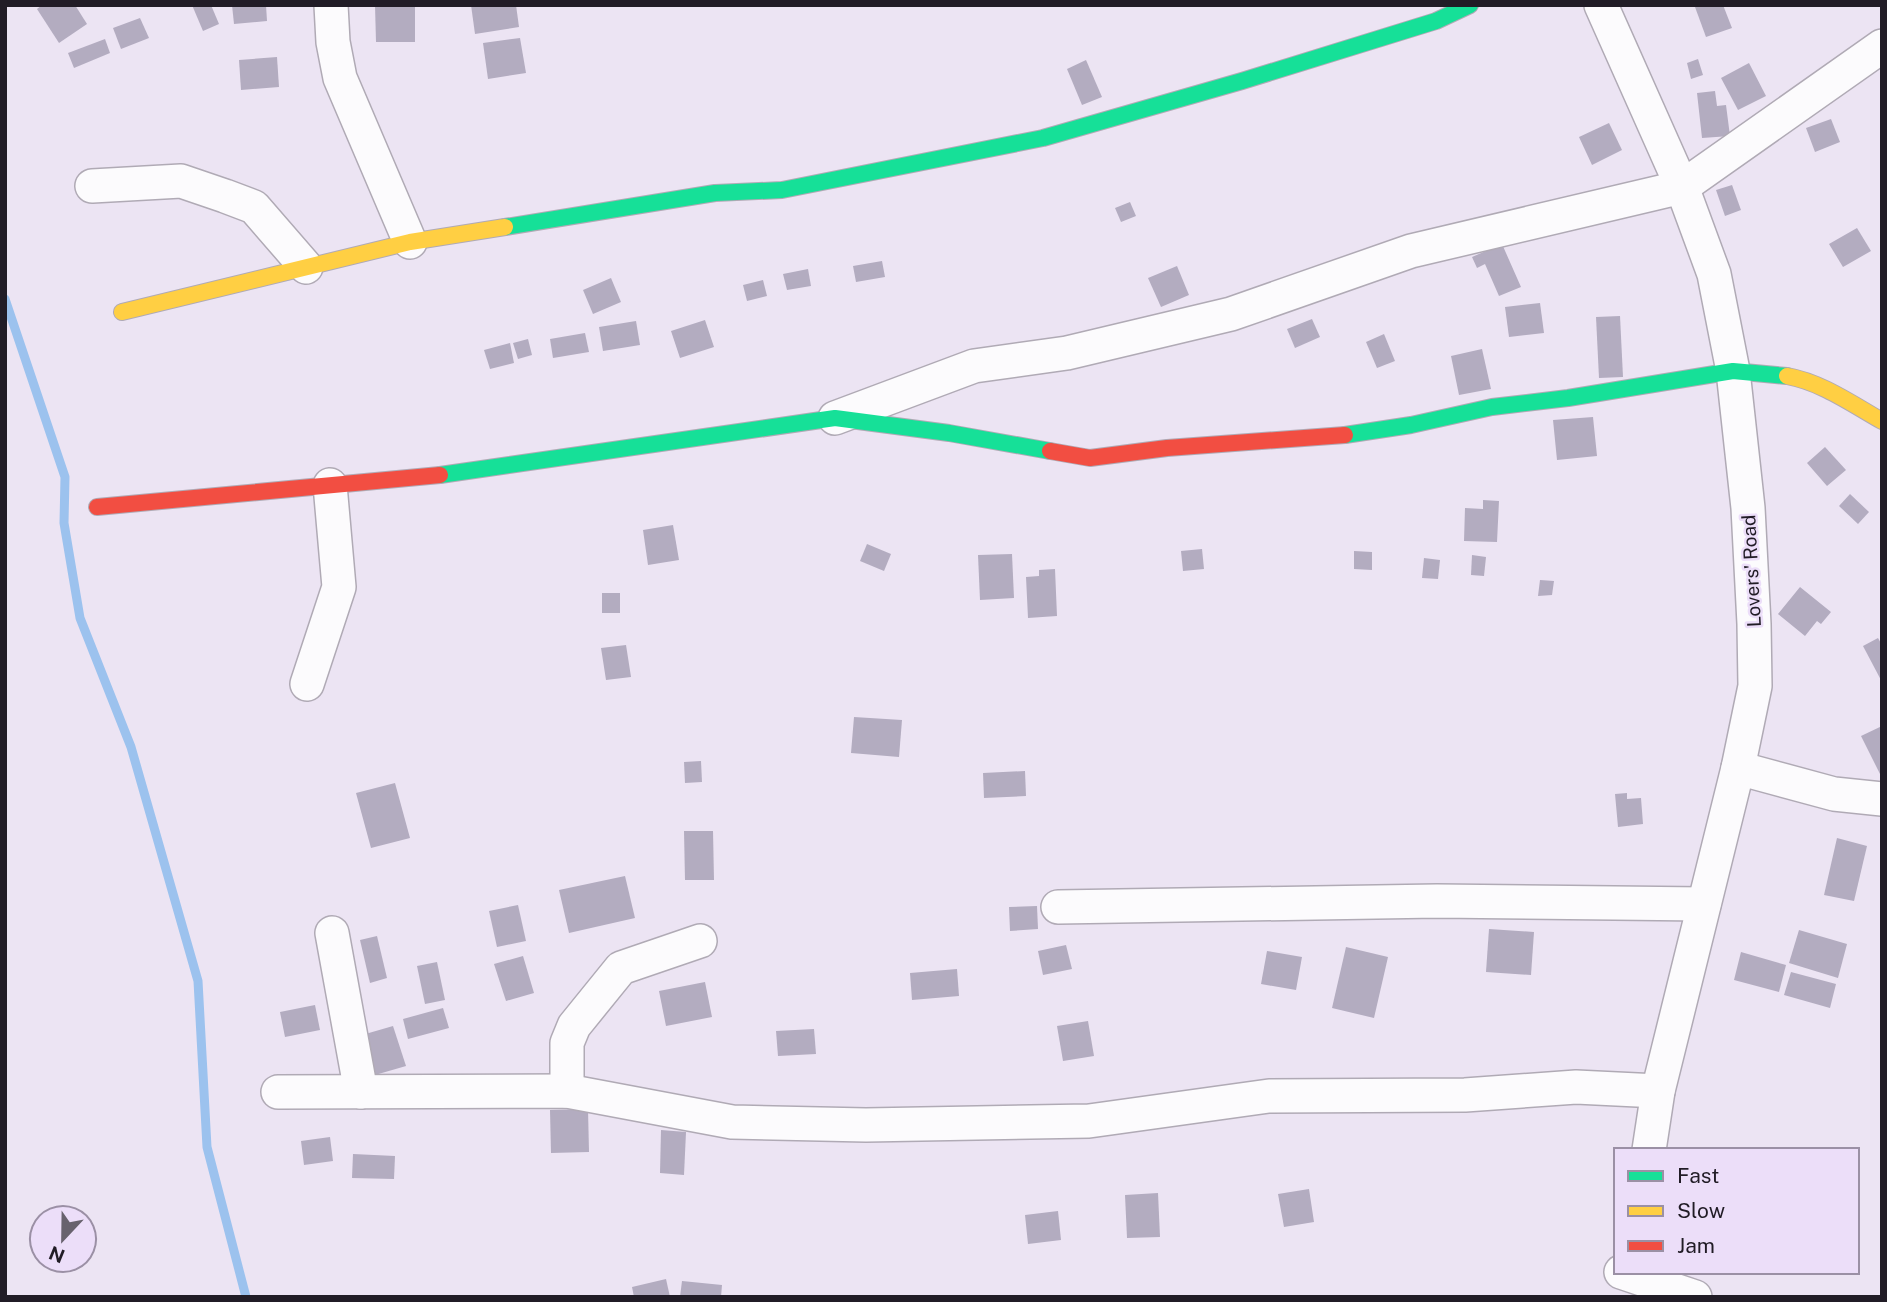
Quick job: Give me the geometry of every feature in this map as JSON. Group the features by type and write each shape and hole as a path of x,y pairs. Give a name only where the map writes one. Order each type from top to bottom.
{"street":[{"path":"331,5 333,41 340,78 410,242"},
{"path":"122,312 410,242 715,193 782,190 1043,138 1242,81 1436,21 1471,5"},
{"name":"Lovers' Road","path":"1601,5 1682,187 1714,274 1732,371 1748,508 1755,686 1738,768 1658,1091 1649,1148"},
{"path":"97,507 456,474 835,418 974,366 1067,353 1231,314 1411,251 1682,187 1882,46"},
{"path":"92,186 181,181 225,196 254,207 306,267"},
{"path":"835,418 949,433 1090,458 1167,448 1349,435 1412,425 1492,407 1568,398 1732,371 1803,379 1882,421"},
{"path":"307,684 339,587 330,485"},
{"path":"1738,768 1834,794 1882,799"},
{"path":"1058,907 1437,901 1704,904"},
{"path":"332,933 361,1092"},
{"path":"568,1091 567,1043 574,1026 621,968 700,942"},
{"path":"278,1092 568,1091 733,1122 866,1125 1089,1121 1269,1096 1465,1095 1576,1087 1658,1091"},
{"path":"1610,1297 1618,1274"},
{"path":"1625,1274 1695,1297"}],"building":[{"path":"42,5 75,5 87,24 59,43 37,9"},
{"path":"192,5 211,5 219,24 203,31"},
{"path":"232,5 266,5 267,21 234,24"},
{"path":"375,5 415,5 415,42 376,42"},
{"path":"471,5 516,5 519,27 475,34"},
{"path":"1723,5 1732,28 1706,37 1695,7"},
{"path":"140,18 149,38 121,49 113,28"},
{"path":"520,38 526,73 488,79 483,43"},
{"path":"105,39 110,53 74,68 68,53"},
{"path":"277,57 279,87 241,90 239,60"},
{"path":"1698,59 1703,75 1691,79 1687,63"},
{"path":"1086,60 1102,97 1082,105 1067,69"},
{"path":"1749,63 1766,96 1738,110 1721,78"},
{"path":"1715,91 1717,106 1726,105 1730,136 1702,138 1697,93"},
{"path":"1831,119 1840,142 1815,152 1806,128"},
{"path":"1609,123 1622,150 1592,165 1579,137"},
{"path":"1732,185 1741,210 1725,216 1716,190"},
{"path":"1130,202 1136,216 1121,222 1115,208"},
{"path":"1857,228 1871,251 1843,267 1829,244"},
{"path":"1502,244 1521,287 1499,296 1485,264 1477,268 1472,257"},
{"path":"882,261 885,277 856,282 853,266"},
{"path":"1177,266 1189,295 1161,307 1148,278"},
{"path":"808,269 811,286 787,290 783,274"},
{"path":"611,278 621,302 593,314 583,290"},
{"path":"763,280 767,296 747,301 743,285"},
{"path":"1540,303 1544,333 1509,337 1505,307"},
{"path":"1620,316 1623,377 1599,378 1596,317"},
{"path":"1312,319 1320,337 1295,348 1287,329"},
{"path":"705,320 714,347 680,358 671,331"},
{"path":"636,321 640,345 603,351 599,327"},
{"path":"585,333 589,352 553,358 550,339"},
{"path":"1384,334 1395,361 1377,368 1366,342"},
{"path":"528,339 532,355 518,359 513,343"},
{"path":"510,343 514,363 490,369 484,350"},
{"path":"1482,349 1491,389 1459,395 1451,356"},
{"path":"1593,417 1597,456 1557,460 1553,420"},
{"path":"1825,447 1846,470 1827,486 1807,463"},
{"path":"1850,494 1869,512 1858,524 1839,506"},
{"path":"1483,500 1499,501 1497,542 1464,541 1465,508 1483,509"},
{"path":"673,525 679,560 648,565 643,530"},
{"path":"867,544 891,554 884,571 860,561"},
{"path":"1202,549 1204,569 1183,571 1181,551"},
{"path":"1354,551 1372,552 1372,570 1354,569"},
{"path":"1012,554 1014,598 980,600 978,555"},
{"path":"1472,555 1486,557 1484,576 1471,575"},
{"path":"1424,558 1440,560 1438,579 1422,578"},
{"path":"1055,569 1057,616 1028,618 1026,577 1039,576 1039,570"},
{"path":"1540,580 1554,581 1552,595 1538,596"},
{"path":"1800,587 1831,612 1821,624 1817,621 1805,636 1778,614"},
{"path":"602,593 620,593 620,613 602,613"},
{"path":"1878,638 1882,645 1882,682 1863,646"},
{"path":"626,645 631,677 606,680 601,648"},
{"path":"854,717 902,720 899,757 851,753"},
{"path":"1882,726 1882,778 1861,736"},
{"path":"701,761 702,782 685,783 684,762"},
{"path":"1025,771 1026,796 984,798 983,773"},
{"path":"395,783 410,838 371,848 356,793"},
{"path":"1627,793 1627,799 1641,798 1643,824 1618,827 1615,794"},
{"path":"684,831 713,831 714,880 685,880"},
{"path":"1837,838 1867,846 1854,901 1824,895"},
{"path":"625,876 635,918 569,933 559,890"},
{"path":"518,905 526,941 497,947 489,911"},
{"path":"1037,906 1038,929 1010,931 1009,907"},
{"path":"1489,929 1534,932 1531,975 1486,972"},
{"path":"1799,930 1847,944 1838,978 1789,963"},
{"path":"377,936 387,978 370,983 360,940"},
{"path":"1066,945 1072,969 1043,975 1038,951"},
{"path":"1346,947 1388,957 1374,1018 1332,1008"},
{"path":"1267,951 1302,957 1296,990 1261,984"},
{"path":"1741,952 1786,965 1779,992 1734,980"},
{"path":"523,956 534,993 506,1001 494,964"},
{"path":"437,962 445,1000 425,1004 417,966"},
{"path":"957,969 959,996 912,1000 910,973"},
{"path":"1791,972 1836,984 1830,1008 1784,995"},
{"path":"705,982 712,1017 666,1026 659,991"},
{"path":"315,1005 320,1030 285,1037 280,1012"},
{"path":"443,1008 449,1028 408,1039 403,1019"},
{"path":"1088,1021 1094,1056 1063,1061 1057,1026"},
{"path":"393,1026 406,1066 375,1075 362,1035"},
{"path":"814,1029 816,1054 778,1056 776,1031"},
{"path":"588,1109 589,1152 551,1153 550,1110"},
{"path":"661,1130 686,1132 684,1175 660,1173"},
{"path":"330,1137 333,1161 304,1165 301,1141"},
{"path":"353,1154 395,1156 394,1179 352,1178"},
{"path":"1309,1189 1314,1222 1284,1227 1278,1194"},
{"path":"1158,1193 1160,1237 1127,1238 1125,1195"},
{"path":"1058,1211 1061,1240 1028,1244 1025,1215"},
{"path":"666,1279 670,1297 634,1297 632,1287"},
{"path":"682,1281 722,1285 721,1297 680,1297"}],"waterway":[{"path":"5,299 65,477 64,523 80,618 131,747 198,981 207,1147 246,1297"}],"traffic: fast":[{"path":"505,227 715,193 782,190 1043,138 1242,81 1436,21 1470,5"},
{"path":"1345,435 1411,425 1492,407 1568,398 1733,371 1787,376"},
{"path":"440,475 835,418 949,433 1050,451"}],"traffic: slow":[{"path":"122,312 410,242 505,227"},
{"path":"1787,376 1824,388 1882,421"}],"traffic: jam":[{"path":"1050,451 1090,458 1167,448 1345,435"},
{"path":"97,507 440,475"}]}
